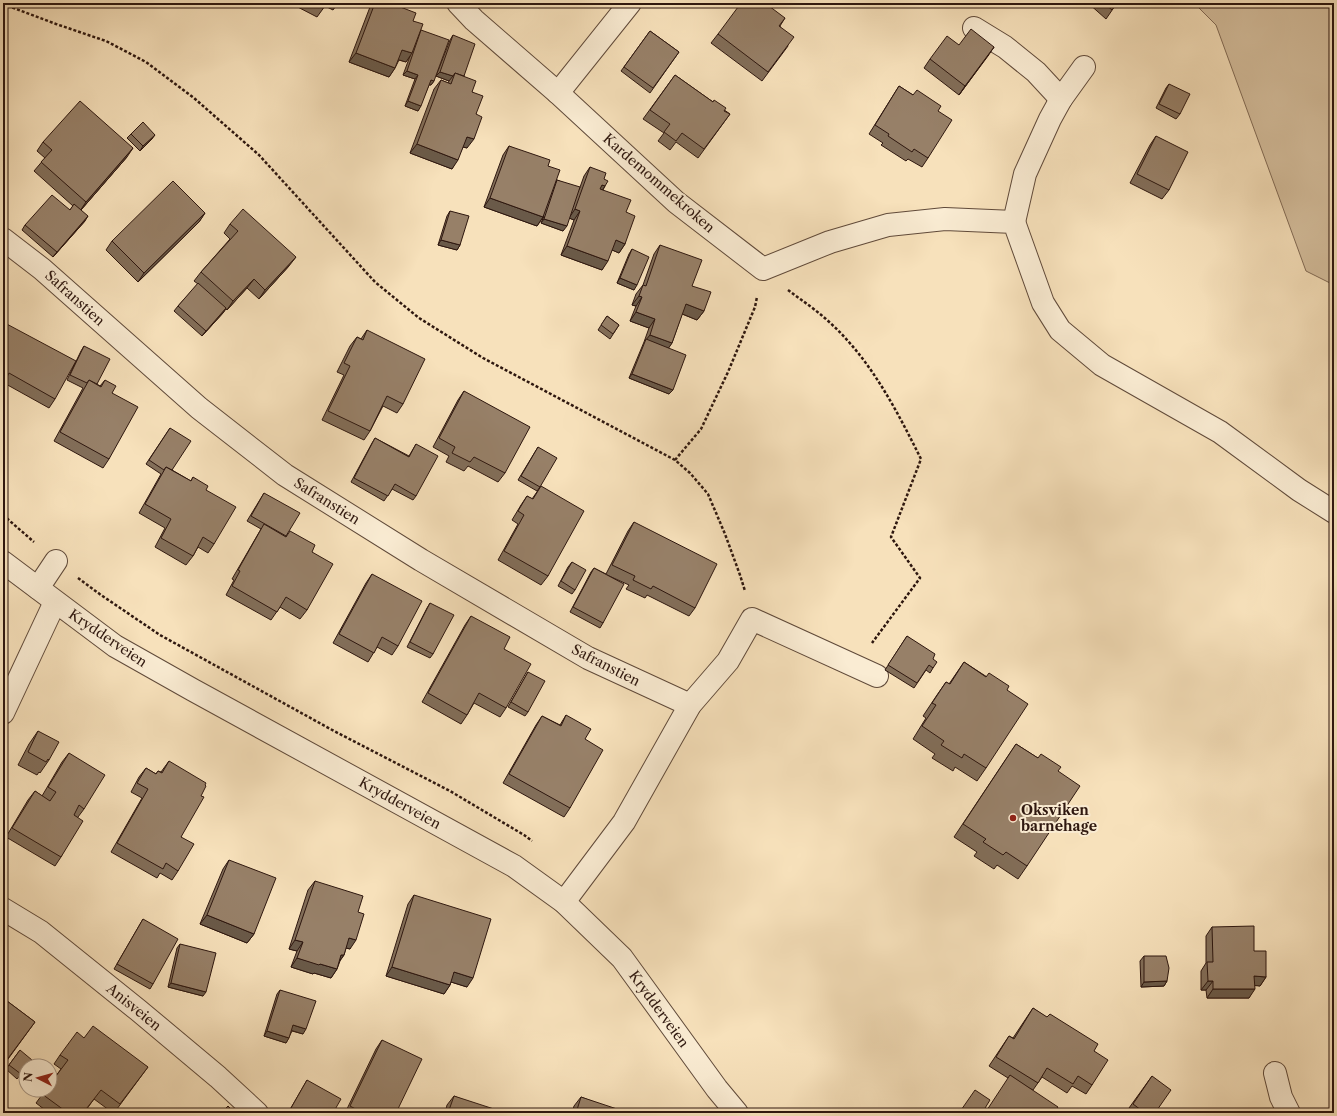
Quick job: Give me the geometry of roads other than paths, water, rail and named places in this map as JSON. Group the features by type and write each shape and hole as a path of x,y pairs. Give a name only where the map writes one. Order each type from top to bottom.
{"street":[{"name":"Kardemommekroken","path":"458,3 474,20 558,93 676,202 763,269 830,242 888,225 945,220 1014,222"},
{"path":"558,93 630,3"},
{"path":"974,28 1005,47 1036,72 1061,99"},
{"path":"1084,67 1061,99 1050,119 1025,174 1014,222 1043,303 1060,330 1102,366 1220,432 1299,490 1334,512"},
{"name":"Safranstien","path":"3,239 42,269 199,408 285,475 421,560 581,654 690,705"},
{"path":"38,588 56,561"},
{"name":"Krydderveien","path":"3,562 115,646 514,866 564,902 622,958 717,1089 737,1113"},
{"path":"3,712 55,602"},
{"path":"564,902 624,822 690,705 728,661 752,619 877,676"},
{"name":"Anisveien","path":"3,909 41,932 120,995 218,1077 257,1113"},
{"path":"1275,1073 1281,1097 1289,1113"}],"place":[{"name":"Oksviken barnehage","path":"1013,818"}]}
